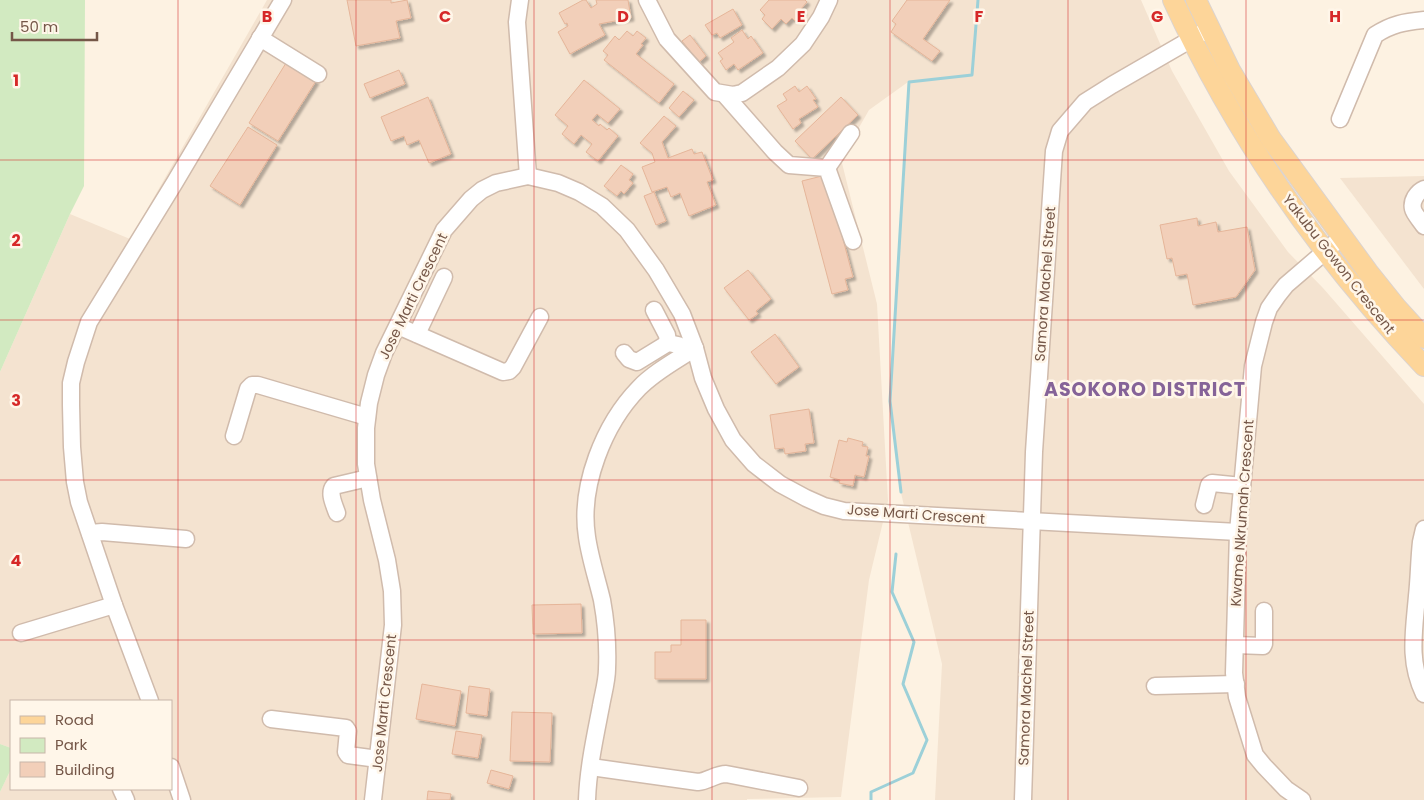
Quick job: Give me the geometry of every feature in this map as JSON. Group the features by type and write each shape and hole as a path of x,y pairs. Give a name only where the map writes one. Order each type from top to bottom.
{"main road":[{"name":"Yakubu Gowon Crescent","path":"1173,0 1191,39 1258,157 1325,250 1399,340 1424,366"},
{"name":"Yakubu Gowon Crescent","path":"1196,0 1230,70 1271,139 1342,237 1396,307 1424,338"}],"street":[{"path":"150,700 114,605 79,502 75,482 70,405 71,383 89,322 283,0"},
{"path":"520,0 517,22 528,176"},
{"path":"647,0 667,39 715,92 725,95 742,93 778,68 803,44 829,0"},
{"path":"1340,119 1375,35 1387,27 1404,22 1424,20"},
{"name":"Samora Machel Street","path":"1023,800 1034,452 1054,151 1060,131 1085,102 1112,84 1210,29"},
{"path":"260,38 318,74"},
{"path":"725,95 775,152 789,165 826,168"},
{"path":"826,168 851,134"},
{"path":"826,168 853,241"},
{"name":"Jose Marti Crescent","path":"373,800 393,625 392,590 387,560 372,500 366,464 369,403 384,353 444,230 471,199 496,182 528,176 558,183 580,192 602,206 627,230 656,270 682,314 692,350 703,378 716,409 733,440 764,474 824,506 844,511 1238,532"},
{"path":"1424,189 1420,190 1414,199 1412,209 1424,226"},
{"name":"Kwame Nkrumah Crescent","path":"1302,800 1286,789 1255,755 1237,697 1235,645 1238,532 1253,366 1264,322 1269,308 1291,280 1342,237"},
{"path":"417,334 444,277"},
{"path":"654,310 667,335 668,343"},
{"path":"398,326 502,372 509,371 513,367 540,317"},
{"path":"624,353 629,359 637,362 668,343 678,344 692,350"},
{"path":"587,800 607,670 602,602 587,536 586,499 592,470 606,436 624,407 640,387 692,350"},
{"path":"234,436 248,389 252,385 258,385 367,418"},
{"path":"337,513 331,489 334,486 368,478"},
{"path":"1204,505 1209,485 1212,483 1242,486"},
{"path":"1424,529 1421,542 1412,645 1414,668 1424,694"},
{"path":"90,533 102,532 186,539"},
{"path":"21,633 114,605"},
{"path":"1235,645 1263,646 1264,611"},
{"path":"1155,686 1236,684"},
{"path":"271,719 346,728 348,731 346,752 348,756 378,759"},
{"path":"591,767 698,782 704,782 720,774 726,774 799,788"},
{"path":"172,770 182,800"}],"shaded area":[{"path":"267,0 1141,0 1172,71 1229,171 1288,252 1323,288 1424,404 1424,800 935,800 942,664 901,493 890,401 908,82 869,110 841,159 877,304 888,501 869,580 841,797 747,800 0,800 0,792 10,771 10,790 172,790 172,700 10,700 10,748 0,744 0,372 70,214 130,239"},
{"path":"1424,176 1424,289 1340,178"}],"green space":[{"path":"0,0 85,0 84,186 0,372"},
{"path":"0,744 10,748 10,771 0,792"}],"building":[{"path":"347,0 391,0 391,3 407,0 411,18 396,21 400,38 356,46"},
{"path":"586,0 591,8 597,4 596,0 628,0 631,18 599,24 605,35 570,54 558,32 568,26 559,13"},
{"path":"769,0 805,0 807,2 801,9 804,12 795,21 792,18 786,24 781,19 772,29 762,19 765,15 760,10"},
{"path":"907,0 950,0 923,39 940,51 932,61 891,32 896,24 892,21"},
{"path":"733,9 742,25 720,38 717,33 712,35 705,25"},
{"path":"742,30 748,39 751,36 763,53 738,70 734,64 726,70 720,61 723,59 718,53 734,42 731,38"},
{"path":"627,31 633,36 637,31 646,38 636,54 674,84 659,103 604,60 608,55 603,51 615,36 619,40"},
{"path":"690,35 706,56 699,62 682,41"},
{"path":"286,63 316,81 278,141 249,123"},
{"path":"399,70 405,84 370,98 364,84"},
{"path":"584,80 620,109 608,123 597,114 592,120 607,130 609,128 618,136 598,161 586,152 592,144 581,135 574,144 562,134 568,126 555,115"},
{"path":"795,86 799,92 807,86 816,99 813,100 818,107 799,119 801,123 793,129 777,106 787,100 783,94"},
{"path":"683,91 694,100 679,117 669,108"},
{"path":"428,97 451,154 429,163 419,140 407,145 404,136 391,141 381,117"},
{"path":"841,97 858,115 812,159 795,141"},
{"path":"664,116 676,126 662,142 668,158 692,149 694,154 702,152 713,180 707,182 716,205 689,216 680,193 671,197 667,187 652,192 642,167 655,162 652,153 640,143"},
{"path":"248,127 277,145 240,205 210,186"},
{"path":"621,165 633,174 629,180 633,183 624,194 621,191 617,196 604,186"},
{"path":"826,175 853,277 845,279 848,290 832,294 802,181"},
{"path":"654,192 666,221 656,225 644,196"},
{"path":"1197,218 1198,226 1216,222 1218,232 1247,227 1255,270 1236,297 1193,305 1187,274 1176,276 1172,258 1167,259 1160,225"},
{"path":"748,270 771,299 756,311 758,314 749,320 724,288"},
{"path":"775,334 799,367 776,384 751,352"},
{"path":"809,409 814,443 805,444 806,451 785,454 784,448 775,449 770,415"},
{"path":"848,438 863,442 862,446 868,447 866,456 869,456 864,477 855,475 853,486 839,483 840,480 830,477 839,440 847,442"},
{"path":"581,604 582,633 533,634 532,605"},
{"path":"681,620 706,620 706,679 655,679 655,652 671,652 671,645 681,645"},
{"path":"422,684 461,691 455,726 416,719"},
{"path":"469,686 490,689 487,716 466,713"},
{"path":"512,712 552,713 550,762 510,761"},
{"path":"456,731 482,735 478,758 452,754"},
{"path":"491,770 513,776 509,789 487,783"},
{"path":"428,791 451,794 450,800 427,800"}],"waterway":[{"path":"901,492 890,401 909,82 972,75 978,0"},
{"path":"871,800 871,792 913,773 927,740 903,684 914,642 892,592 896,554"}],"district":[{"name":"ASOKORO DISTRICT","path":"1145,389"}]}
